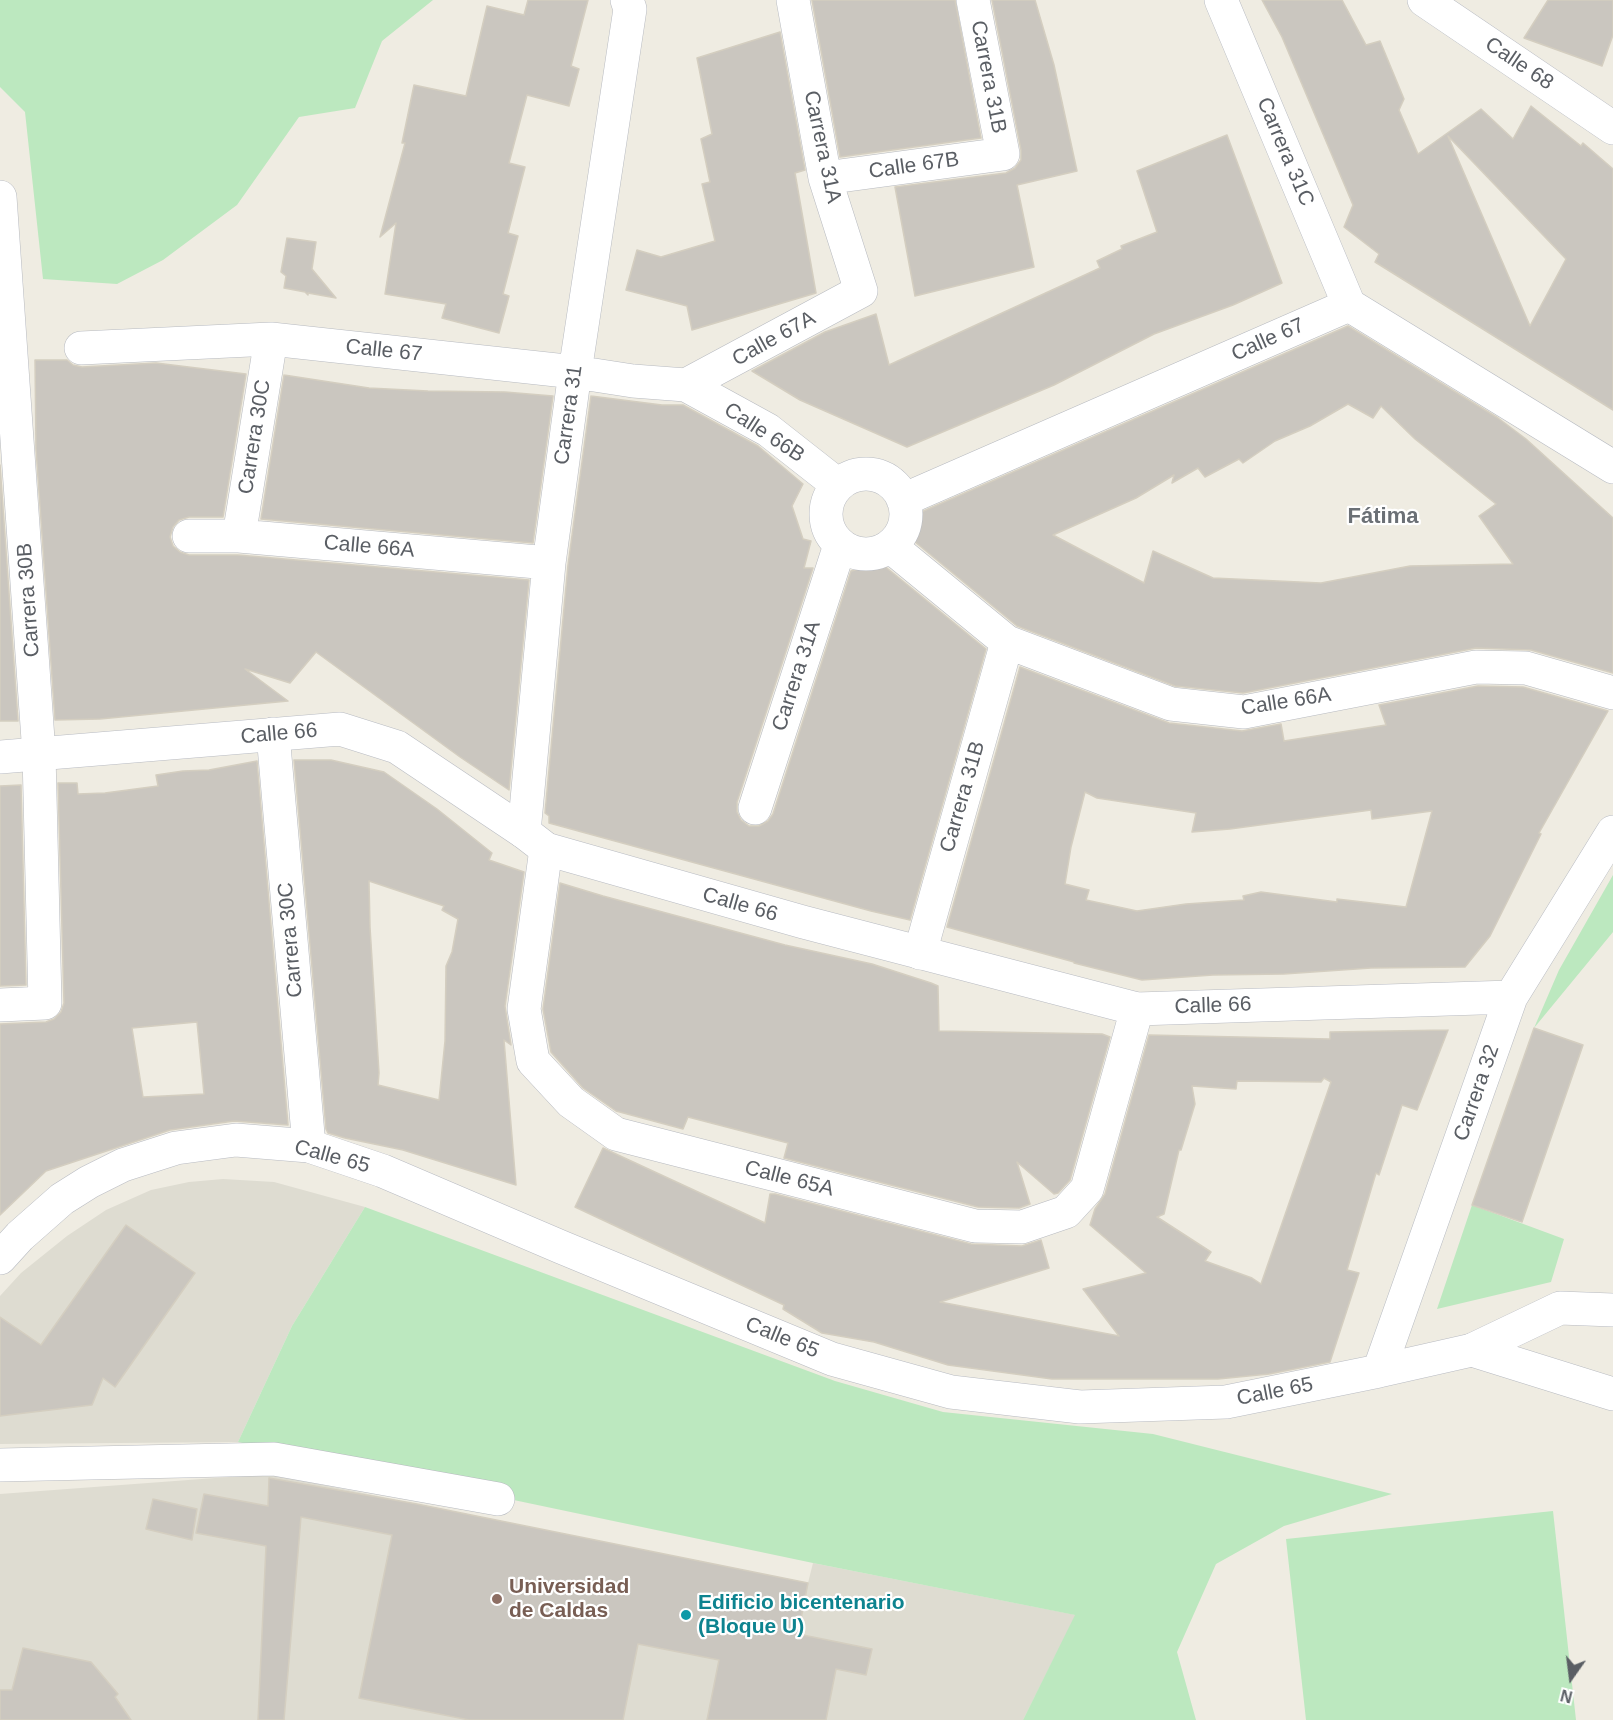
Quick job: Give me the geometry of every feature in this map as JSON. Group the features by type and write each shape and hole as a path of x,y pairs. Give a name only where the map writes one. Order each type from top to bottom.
{"street":[{"name":"Carrera 31","path":"535,840 549,563 575,372 630,9 627,0"},
{"name":"Carrera 31A","path":"794,0 825,178 861,291"},
{"name":"Carrera 31B","path":"973,0 1003,154"},
{"name":"Carrera 31C","path":"1221,0 1349,305"},
{"name":"Calle 68","path":"1424,0 1613,128"},
{"name":"Calle 67B","path":"825,178 1003,154"},
{"name":"Carrera 30B","path":"0,197 9,434 39,754 45,1003 0,1005"},
{"name":"Calle 67A","path":"686,385 861,291"},
{"name":"Calle 67","path":"903,500 1349,305"},
{"path":"1349,305 1613,467"},
{"name":"Calle 67","path":"81,348 271,339 575,372 633,381 686,385"},
{"name":"Carrera 30C","path":"239,536 271,339"},
{"name":"Calle 66B","path":"686,385 768,430 838,485"},
{"path":"875,476 887,480 897,489 903,500 906,513 899,537 890,546 878,552 865,554 851,551 840,545 831,534 826,522 826,508 830,495 849,477 875,476"},
{"name":"Calle 66A","path":"189,536 239,536 549,563"},
{"name":"Carrera 31A","path":"755,808 840,545"},
{"name":"Calle 66A","path":"890,546 1007,642 1171,704 1244,712 1476,667 1526,668 1613,693"},
{"name":"Carrera 31B","path":"920,953 1007,642"},
{"name":"Calle 66","path":"0,757 340,729 398,747 535,840 731,903 1137,1009 1511,997"},
{"name":"Carrera 30C","path":"273,734 309,1146"},
{"name":"Carrera 32","path":"1379,1371 1511,997 1613,832"},
{"name":"Calle 65A","path":"535,840 524,1009 533,1061 571,1102 616,1134 975,1226 1022,1227 1066,1212 1087,1189 1137,1009"},
{"name":"Calle 65","path":"0,1258 20,1236 62,1199 89,1182 123,1165 176,1148 236,1140 309,1146 383,1170 561,1247 832,1359 951,1392 1080,1407 1226,1402 1472,1350 1560,1308 1613,1310"},
{"path":"1472,1350 1613,1394"},
{"path":"0,1465 274,1459 498,1499"}],"shaded area":[{"path":"223,1179 274,1182 365,1207 292,1326 238,1442 0,1444 0,1296 21,1273 67,1236 106,1210 151,1190 189,1182"},
{"name":"Universidad de Caldas","path":"269,1474 808,1583 813,1563 1076,1615 1023,1720 0,1720 0,1494"}],"green space":[{"path":"0,0 433,0 382,41 355,108 299,117 237,205 163,260 117,284 43,279 25,112 0,87"},
{"path":"1613,875 1613,932 1534,1028 1559,970"},
{"path":"1472,1205 1564,1239 1551,1282 1437,1309"},
{"path":"365,1207 835,1381 943,1412 1153,1434 1392,1494 1284,1526 1216,1564 1177,1652 1196,1720 1023,1720 1075,1615 813,1563 238,1442 292,1326"},
{"path":"1553,1511 1576,1720 1306,1720 1286,1539"}],"building":[{"path":"528,0 588,0 571,66 579,69 569,106 527,95 509,163 525,167 508,233 518,236 503,294 509,296 499,333 442,318 446,304 385,294 396,223 380,237 405,143 402,143 414,85 466,96 487,6 524,15"},
{"path":"812,0 955,0 981,138 840,157"},
{"path":"992,0 1035,0 1054,65 1077,171 1017,185 1034,267 915,296 895,187 1006,173 1015,168 1021,160"},
{"path":"1262,0 1342,0 1366,45 1380,41 1404,99 1399,110 1418,154 1481,109 1513,139 1531,106 1581,146 1583,143 1613,169 1613,410 1375,262 1379,254 1344,227 1353,205 1282,37","holes":["1448,136 1566,259 1530,326"]},
{"path":"1548,0 1613,0 1613,35 1602,66 1524,38"},
{"path":"780,32 805,170 795,173 816,293 692,330 687,306 626,290 637,250 661,257 715,241 702,184 710,182 701,139 712,134 697,58"},
{"path":"1227,135 1282,283 1233,305 1154,334 1054,385 907,447 800,400 752,371 825,332 876,314 889,365 1100,268 1097,261 1122,249 1121,246 1157,232 1137,171"},
{"path":"287,238 316,242 312,269 336,298 308,293 308,295 305,292 284,288 286,276 281,272"},
{"path":"1348,326 1498,418 1526,439 1613,518 1613,673 1531,650 1476,648 1243,693 1175,686 1017,626 909,537 912,516","holes":["1348,404 1373,418 1381,406 1415,439 1496,504 1479,516 1513,564 1410,566 1321,583 1213,578 1153,551 1144,583 1053,535 1136,498 1174,475 1172,483 1198,468 1205,477 1239,459 1243,463 1275,441 1310,426"]},
{"path":"35,360 67,360 73,365 82,367 156,363 246,374 223,517 189,517 179,520 173,527 170,537 173,546 180,552 189,555 238,555 529,580 509,790 316,652 290,683 245,669 288,701 100,719 55,720 36,449"},
{"path":"284,375 369,388 505,392 553,396 533,543 261,519"},
{"path":"591,396 662,405 683,405 758,446 803,484 792,506 803,539 811,541 804,568 813,568 737,802 737,812 741,820 749,826 759,826 768,821 773,814 851,571 882,564 986,649 910,920 549,823 549,816 545,813 568,565"},
{"path":"0,465 18,721 0,721"},
{"path":"1020,667 1169,723 1242,731 1281,724 1284,741 1386,725 1379,705 1478,686 1523,687 1608,711 1539,833 1541,834 1490,936 1465,967 1371,968 1142,980 947,927","holes":["1085,792 1097,798 1196,813 1192,832 1371,810 1372,819 1432,811 1406,907 1337,899 1337,902 1261,892 1243,896 1244,900 1186,904 1137,911 1086,900 1089,890 1065,884 1071,847"]},
{"path":"294,760 331,760 384,772 437,809 492,853 489,860 524,872 505,1006 511,1045 504,1040 516,1185 403,1150 328,1133","holes":["369,881 444,906 442,910 458,919 452,952 446,966 445,1041 439,1100 378,1085"]},
{"path":"257,761 288,1125 234,1121 170,1130 46,1171 0,1215 0,1024 46,1022 54,1019 61,1012 64,1003 58,783 77,783 78,794 105,793 158,786 156,775 209,770","holes":["197,1022 204,1094 143,1097 132,1028"]},
{"path":"21,785 26,985 0,986 0,786"},
{"path":"560,883 785,945 872,964 931,983 938,986 939,1031 1102,1034 1110,1037 1070,1180 1058,1193 1054,1194 1017,1162 1030,1204 1019,1208 978,1207 784,1158 788,1143 688,1117 683,1129 616,1111 583,1088 551,1052 543,1009"},
{"path":"1534,1028 1583,1045 1522,1222 1472,1205"},
{"path":"1448,1030 1417,1110 1402,1105 1379,1175 1376,1173 1347,1270 1359,1273 1330,1362 1269,1374 1218,1379 1052,1379 948,1365 874,1342 822,1333 783,1309 784,1305 575,1207 603,1148 765,1223 770,1194 775,1194 971,1244 1022,1246 1041,1240 1049,1268 940,1302 1119,1336 1083,1289 1146,1273 1090,1225 1095,1209 1105,1194 1149,1035 1330,1039 1330,1032","holes":["1324,1078 1331,1082 1261,1284 1252,1278 1205,1261 1211,1252 1157,1217 1164,1214 1179,1150 1181,1150 1195,1104 1192,1086 1236,1089 1237,1081 1321,1082"]},
{"path":"126,1225 195,1273 115,1387 103,1378 92,1405 0,1416 0,1317 41,1345"},
{"name":"Edificio bicentenario (Bloque U)","path":"269,1478 417,1504 808,1583 798,1634 872,1649 866,1675 836,1669 826,1720 707,1720 719,1660 638,1644 623,1720 469,1720 359,1698 392,1535 301,1517 284,1720 258,1720 266,1546 196,1533 204,1494 268,1506"},
{"path":"153,1499 197,1509 192,1540 146,1529"},
{"path":"23,1648 91,1662 118,1694 115,1697 131,1720 0,1720 0,1690 12,1690"}],"place":[{"name":"Universidad de Caldas","path":"497,1599"},
{"name":"Edificio bicentenario (Bloque U)","path":"686,1615"}],"district":[{"name":"Fátima","path":"1383,517"}]}
